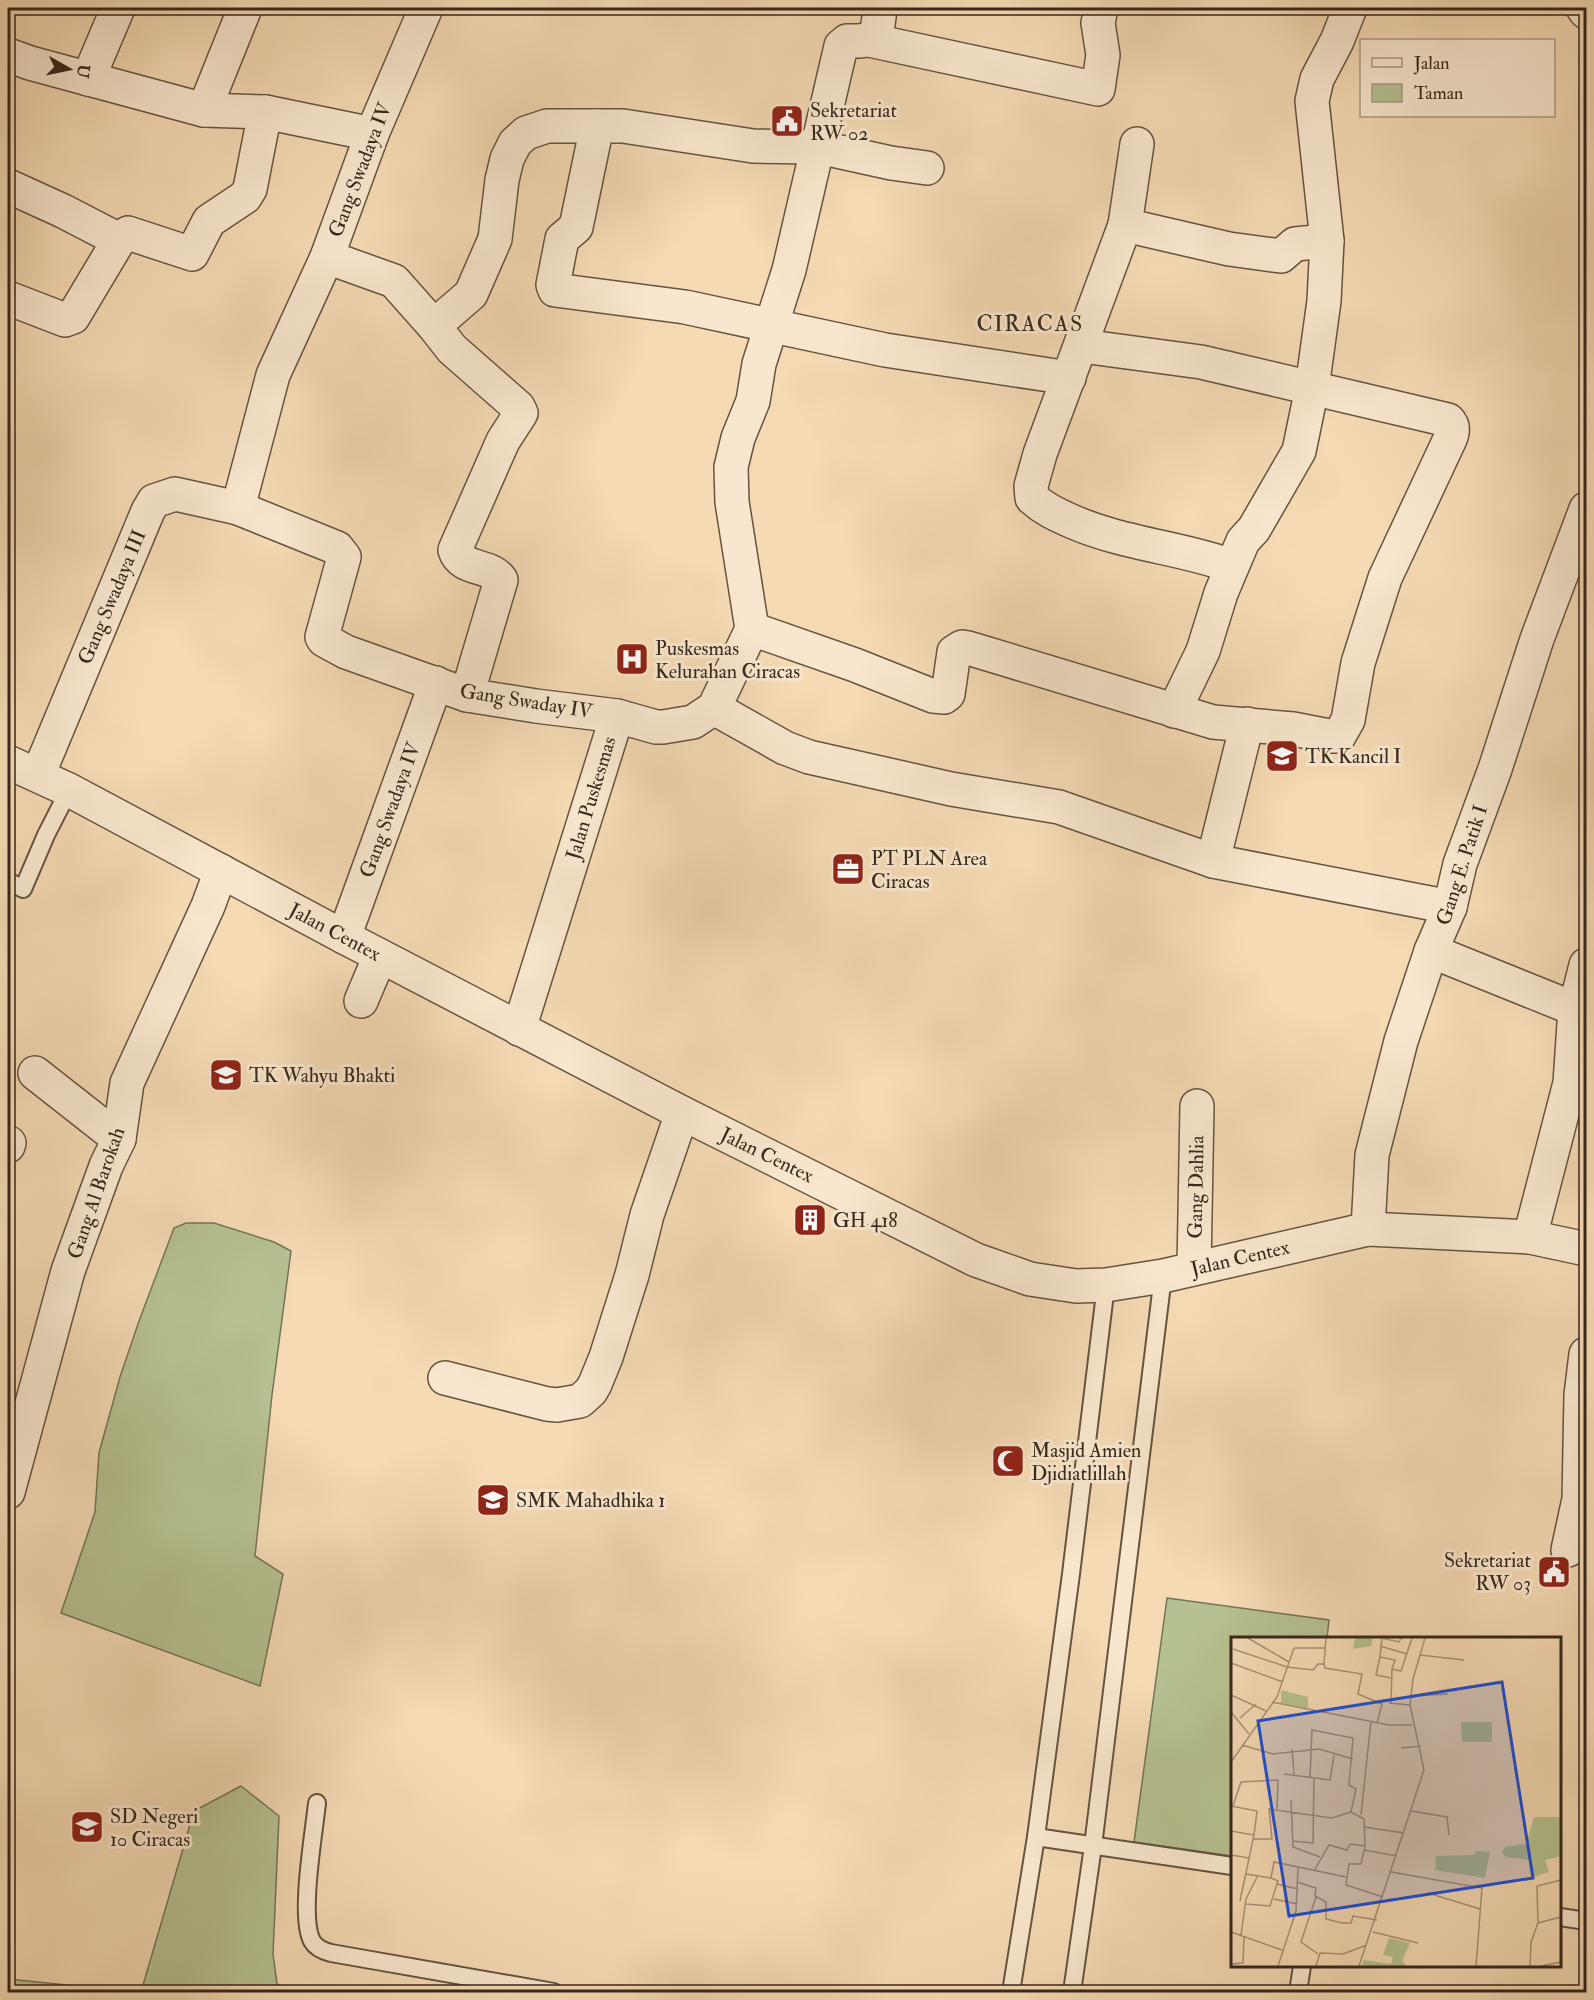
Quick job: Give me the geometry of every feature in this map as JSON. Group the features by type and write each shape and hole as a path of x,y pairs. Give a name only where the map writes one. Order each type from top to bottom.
{"street":[{"path":"88,79 118,8"},
{"path":"204,110 245,8"},
{"name":"Gang Swadaya IV","path":"426,8 372,134 327,256 394,281 452,349 518,407 521,413 503,441 455,550 461,560 493,572 501,580 467,695"},
{"path":"869,40 877,32 880,8"},
{"path":"1101,8 1098,23 1103,55 1098,89 869,40 847,41 842,46 789,270 759,364 753,401 738,438 731,467 732,502 752,629 714,708 785,748 809,757 951,789 1059,807 1213,861 1450,907"},
{"path":"1174,711 1203,651 1243,541 1254,529 1299,451 1312,388 1324,301 1327,241 1312,101 1317,78 1337,40 1350,8"},
{"path":"1582,8 1587,12"},
{"path":"8,55 204,110 265,112 372,134"},
{"path":"8,298 65,320 73,317 119,240 128,234 192,254 209,221 245,197 250,189 265,112"},
{"path":"434,326 471,294 495,239 507,159 515,143 526,133 547,126 623,126 753,146 818,147 891,163 927,168"},
{"path":"597,126 576,227 562,239 553,285 555,290 685,307 885,350 1069,378"},
{"path":"1137,144 1125,225 1040,454 1031,486 1032,498 1053,514 1096,532 1207,557 1232,566"},
{"path":"8,186 119,240"},
{"path":"1125,225 1229,249 1281,256 1295,244 1327,241"},
{"path":"238,507 273,375 327,256"},
{"path":"752,629 855,665 933,696 944,697 948,694 954,652 962,647 1213,722 1293,729 1339,736 1348,720 1358,663 1385,578 1452,433 1452,423 1448,420 1201,362 1082,346"},
{"name":"Gang Swadaya III","path":"38,775 144,522 154,501 162,497 175,494 238,507 334,545 344,557 322,637 327,643 346,652 436,683"},
{"name":"Gang E. Patik I","path":"1368,1229 1372,1155 1401,1041 1431,951 1450,907 1460,864 1495,769 1537,639 1587,508"},
{"name":"Gang Swadaya IV","path":"344,937 436,683"},
{"name":"Gang Swaday IV","path":"436,683 467,695 617,716"},
{"name":"Jalan Puskesmas","path":"519,1029 617,716 663,727 693,722 714,708"},
{"path":"1213,861 1246,724"},
{"name":"Jalan Centex","path":"8,762 69,790 380,956 682,1113 993,1268 1061,1285 1106,1285 1163,1276 1368,1229 1530,1237 1587,1249"},
{"name":"Gang Al Barokah","path":"8,1492 68,1271 102,1176 119,1139 127,1083 208,906 220,871"},
{"path":"1431,951 1575,1009"},
{"path":"361,1001 380,956"},
{"path":"1530,1237 1578,1084 1575,1009 1587,965"},
{"path":"34,1073 119,1139"},
{"name":"Gang Dahlia","path":"1194,1268 1197,1106"},
{"path":"445,1378 557,1405 580,1401 591,1391 632,1275 648,1215 682,1113"},
{"path":"1568,1550 1583,1500 1581,1395 1587,1354"}],"lane":[{"path":"8,881 23,890 46,835 69,790"},
{"path":"1072,1992 1093,1846 1163,1276"},
{"path":"1011,1992 1036,1837 1106,1285"},
{"path":"317,1803 307,1902 309,1930 314,1944 331,1953 496,1987 554,1992"},
{"path":"1036,1837 1231,1866"},
{"path":"1561,1917 1587,1921"},
{"path":"1298,1992 1302,1967"}],"green space":[{"path":"186,1223 214,1223 274,1242 291,1251 272,1395 255,1556 283,1574 260,1686 61,1613 95,1512 99,1453 120,1377 174,1228"},
{"path":"1167,1598 1329,1620 1327,1637 1231,1637 1231,1856 1134,1842"},
{"path":"241,1786 279,1816 273,1954 277,1984 295,1992 141,1992 194,1811"},
{"path":"8,1979 135,1992 8,1992"}],"place":[{"name":"Sekretariat RW 02","path":"787,121"},
{"name":"Puskesmas Kelurahan Ciracas","path":"632,659"},
{"name":"TK Kancil I","path":"1282,756"},
{"name":"PT PLN Area Ciracas","path":"848,869"},
{"name":"TK Wahyu Bhakti","path":"226,1075"},
{"name":"GH 418","path":"810,1220"},
{"name":"Masjid Amien Djidiatlillah","path":"1008,1461"},
{"name":"SMK Mahadhika 1","path":"493,1500"},
{"name":"Sekretariat RW 03","path":"1554,1572"},
{"name":"SD Negeri 10 Ciracas","path":"87,1827"}],"district":[{"name":"CIRACAS","path":"1030,324"}]}
